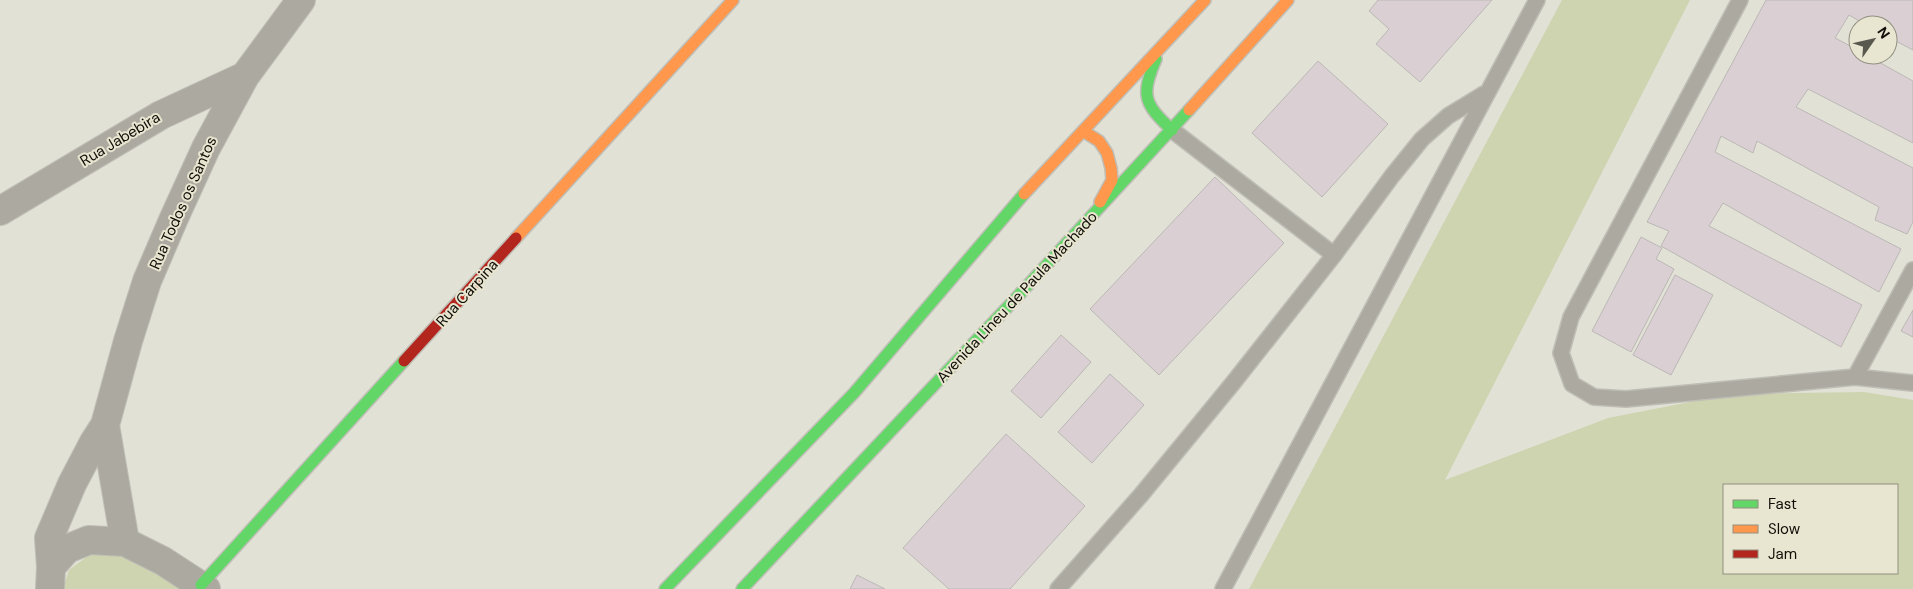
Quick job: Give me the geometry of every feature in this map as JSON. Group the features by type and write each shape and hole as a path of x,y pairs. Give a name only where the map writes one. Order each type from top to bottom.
{"main road":[{"name":"Rua Carpina","path":"203,587 732,0"},
{"path":"665,589 854,393 1026,191 1160,51 1205,0"},
{"name":"Avenida Lineu de Paula Machado","path":"742,589 1074,237 1288,0"},
{"path":"1160,51 1147,80 1145,95 1153,111 1172,130"},
{"path":"1074,237 1104,196 1112,180 1107,153 1099,141 1083,131"}],"street":[{"name":"Rua Todos os Santos","path":"50,578 49,538 72,484 105,425 128,341 148,281 206,148 244,76 302,0"},
{"name":"Rua Jabebira","path":"0,211 161,115 244,76"},
{"name":"Rua Todos os Santos","path":"105,425 125,542"},
{"path":"50,578 67,550 89,540 125,542 163,561 203,587"}],"lane":[{"path":"1223,589 1536,0"},
{"path":"1740,0 1571,317 1561,353 1572,384 1594,397 1626,399 1855,377 1913,383"},
{"path":"1058,589 1141,495 1196,428 1334,255 1392,176 1422,139 1448,116 1486,93"},
{"path":"1172,130 1334,255"},
{"path":"1855,377 1913,270"}],"green space":[{"path":"1562,0 1690,0 1445,480 1608,418 1731,394 1864,392 1913,400 1913,589 1249,589"},
{"path":"111,550 157,571 181,589 63,589 69,570 92,553"}],"building":[{"path":"1378,0 1492,0 1420,82 1376,44 1389,29 1369,11"},
{"path":"1766,0 1913,0 1913,50 1898,42 1898,15 1848,15 1835,38 1848,45 1848,65 1884,65 1913,81 1913,143 1808,89 1796,107 1913,168 1913,222 1907,234 1875,220 1879,207 1757,141 1753,153 1721,136 1715,152 1901,249 1879,292 1723,203 1709,226 1862,305 1841,347 1661,246 1669,231 1647,222"},
{"path":"1318,61 1388,124 1322,197 1252,133"},
{"path":"1215,177 1284,243 1159,375 1090,309"},
{"path":"1641,237 1662,248 1656,259 1674,269 1631,352 1592,331"},
{"path":"1675,275 1713,295 1671,375 1633,355"},
{"path":"1913,310 1913,337 1901,331"},
{"path":"1061,335 1091,362 1041,418 1011,391"},
{"path":"1110,374 1144,405 1092,463 1058,432"},
{"path":"1006,434 1085,506 1010,589 949,589 903,548"},
{"path":"857,575 885,589 850,589"}],"traffic: fast":[{"path":"1156,59 1148,81 1148,98 1155,113 1172,130"},
{"path":"742,589 1017,297 1189,110"},
{"path":"665,589 854,393 1024,194"},
{"path":"201,585 404,361"}],"traffic: slow":[{"path":"516,238 733,0"},
{"path":"1024,194 1205,0"},
{"path":"1189,110 1288,0"},
{"path":"1083,131 1099,141 1107,153 1111,168 1112,180 1100,202"}],"traffic: jam":[{"path":"404,361 516,238"}]}
